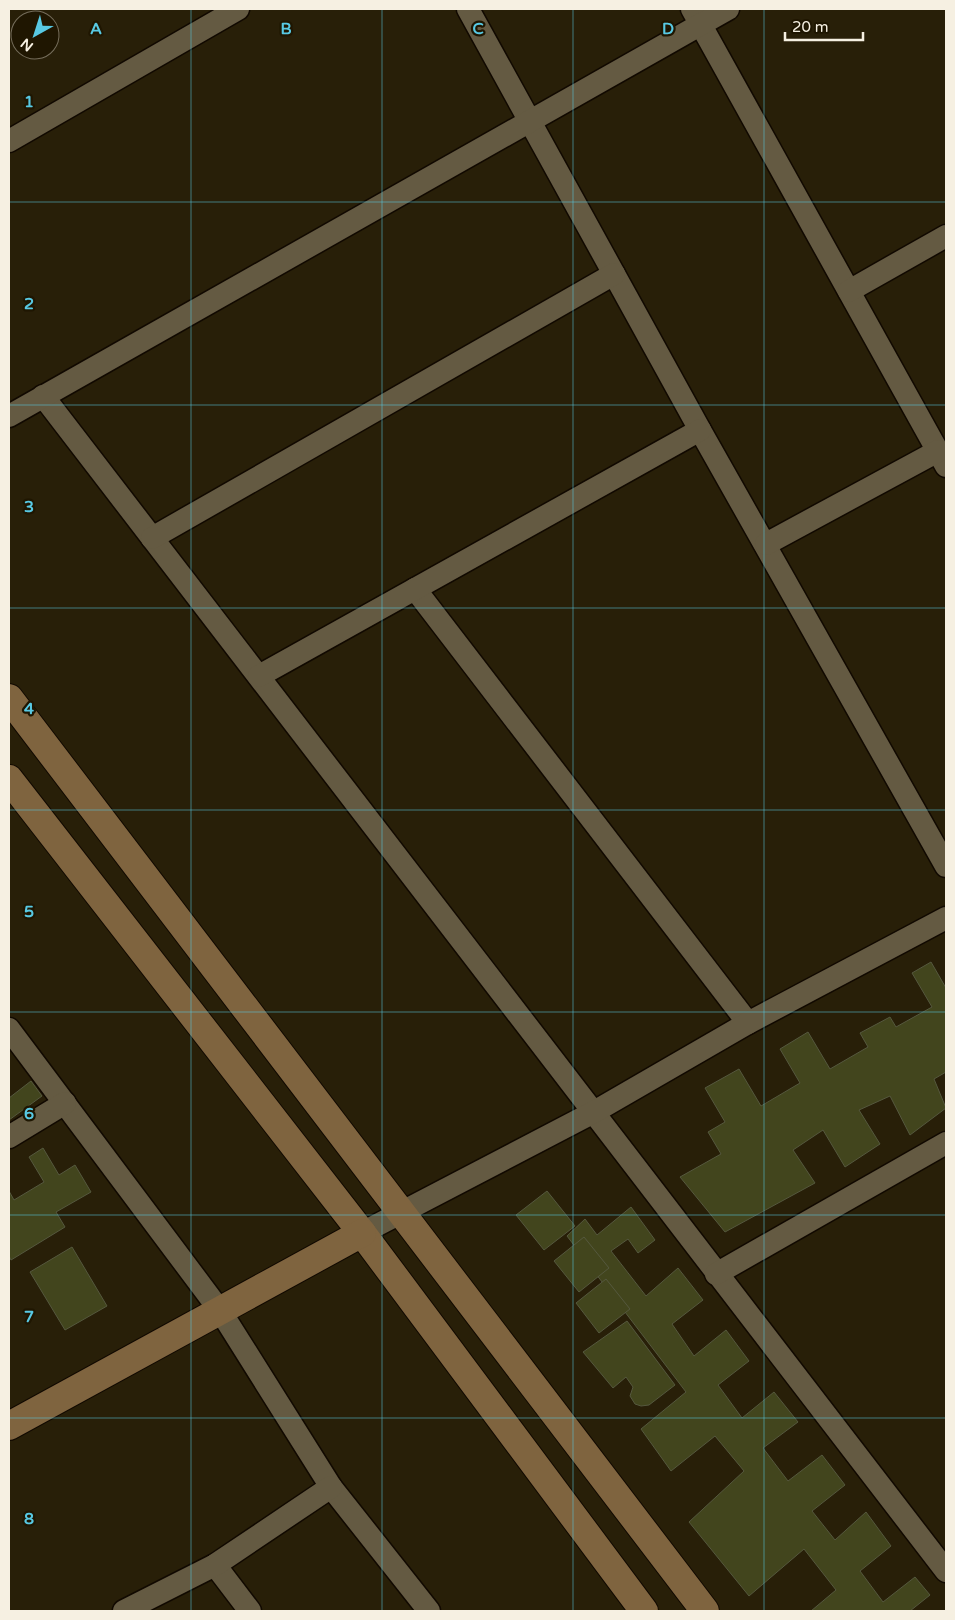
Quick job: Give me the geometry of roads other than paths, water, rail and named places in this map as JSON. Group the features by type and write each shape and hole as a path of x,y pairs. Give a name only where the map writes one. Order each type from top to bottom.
{"street":[{"path":"9,141 238,9"},
{"path":"468,9 700,430 946,866"},
{"path":"9,416 530,120 696,16 728,9"},
{"path":"696,16 942,458 766,544"},
{"path":"849,291 946,236"},
{"path":"152,538 614,274"},
{"path":"43,396 946,1571"},
{"path":"259,676 700,430"},
{"path":"416,589 748,1023"},
{"path":"9,698 705,1611"},
{"path":"9,779 362,1233 644,1611"},
{"path":"9,1426 221,1312 399,1212 594,1112 748,1023 946,918"},
{"path":"9,1029 221,1312 331,1487 429,1611"},
{"path":"9,1137 65,1103"},
{"path":"716,1274 946,1143"},
{"path":"124,1611 215,1565 331,1487"},
{"path":"215,1565 250,1611"}]}
